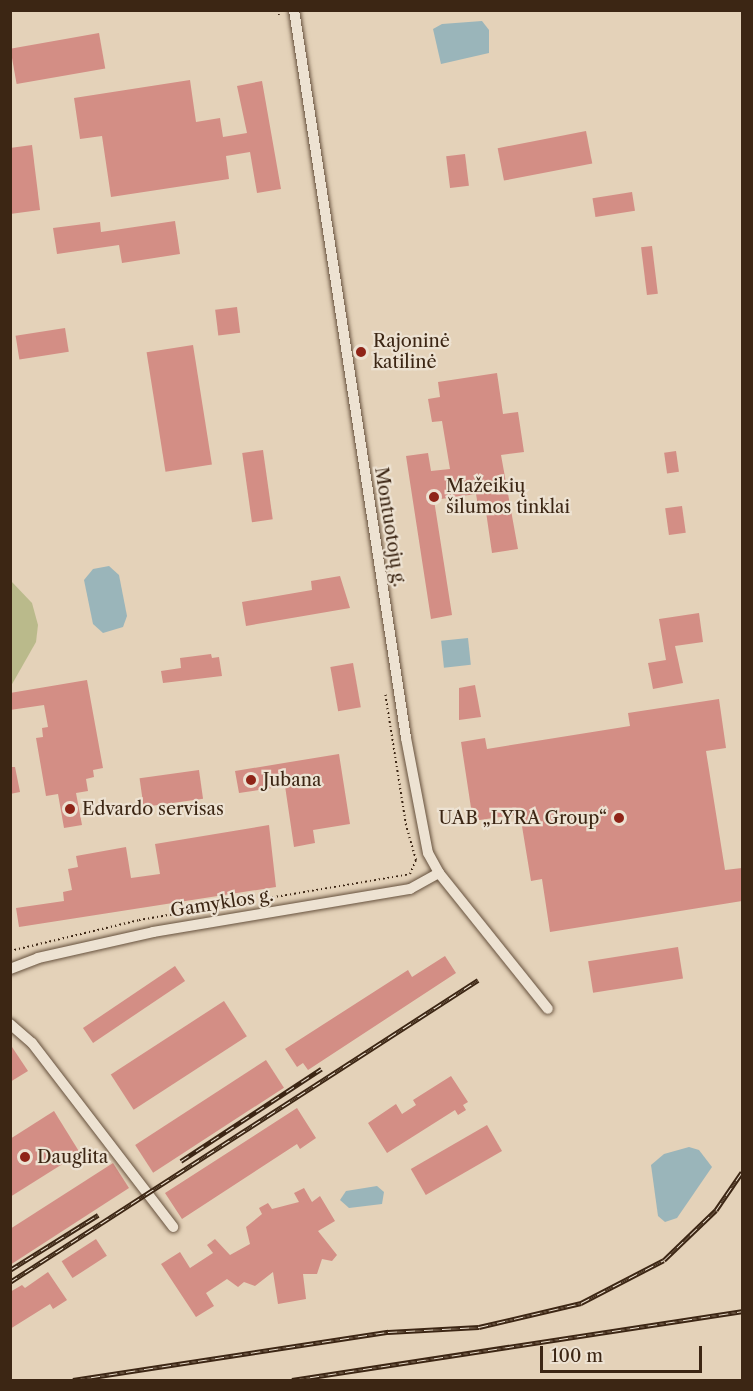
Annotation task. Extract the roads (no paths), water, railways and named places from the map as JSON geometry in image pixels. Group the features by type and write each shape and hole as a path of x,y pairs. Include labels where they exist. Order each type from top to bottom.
{"street":[{"name":"Montuotojų g.","path":"294,10 406,738 428,853 439,873 548,1009"},
{"name":"Gamyklos g.","path":"10,969 38,958 153,932 410,889 439,873"},
{"path":"10,1024 32,1043 173,1227"}],"water":[{"path":"482,21 489,30 489,53 441,64 433,29 442,24"},
{"path":"109,566 119,575 127,616 123,627 103,633 93,624 84,580 93,569"},
{"path":"468,638 471,665 444,668 441,641"},
{"path":"689,1147 699,1150 712,1167 677,1218 665,1222 658,1216 651,1165 664,1154"},
{"path":"377,1186 384,1192 382,1204 349,1208 340,1200 346,1191"}],"railway":[{"path":"10,1282 478,980"},
{"path":"181,1161 321,1069"},
{"path":"73,1380 388,1332 479,1327 581,1303 664,1260 716,1210 742,1172"},
{"path":"10,1270 98,1215"},
{"path":"292,1380 742,1311"}],"place":[{"name":"Rajoninė katilinė","path":"361,352"},
{"name":"Mažeikių šilumos tinklai","path":"434,497"},
{"name":"Jubana","path":"251,780"},
{"name":"Edvardo servisas","path":"70,809"},
{"name":"UAB „LYRA Group“","path":"619,818"},
{"name":"Dauglita","path":"25,1157"}]}
